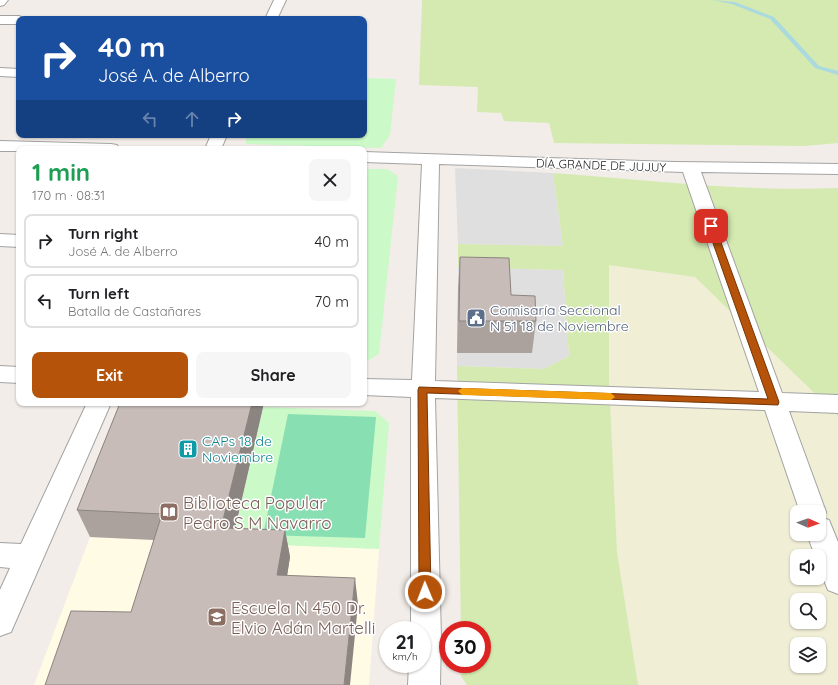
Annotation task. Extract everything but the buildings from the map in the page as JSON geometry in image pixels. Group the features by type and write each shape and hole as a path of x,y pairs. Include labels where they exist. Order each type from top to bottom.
{"street":[{"path":"272,16 280,0"},
{"path":"0,20 16,20"},
{"path":"0,72 16,73"},
{"path":"0,146 16,146"},
{"name":"DÍA GRANDE DE JUJUY","path":"367,157 690,167 838,169"},
{"path":"424,685 426,638 423,390 431,160"},
{"path":"690,167 811,505"},
{"path":"0,240 16,241"},
{"path":"0,374 16,375"},
{"path":"367,387 838,404"},
{"path":"0,622 98,406"},
{"path":"824,541 838,582"},
{"path":"0,555 29,556"}],"shaded area":[{"path":"455,168 553,173 563,246 458,244"},
{"path":"609,265 695,277 838,416 838,685 638,685 617,552 609,380"},
{"path":"458,267 563,270 569,356 544,369 457,366 457,353 532,352 495,326 506,289 458,288"},
{"name":"Escuela N 450 Dr. Elvio Adán Martelli","path":"90,537 379,549 369,685 34,685"}],"green space":[{"path":"422,0 838,0 838,143 805,146 554,143 549,123 504,121 501,113 477,112 478,87 419,85"},
{"path":"367,78 396,79 390,135 381,148 367,148 367,146 246,144 246,138 367,138"},
{"path":"367,169 387,169 398,176 379,354 367,361"},
{"path":"553,173 731,187 802,189 838,188 838,416 695,277 609,265 609,380 617,552 638,685 467,685 461,676 461,673 491,673 491,621 461,621 457,366 544,369 569,356 563,270 458,267 458,244 563,246"},
{"path":"263,407 375,411 389,423 379,549 232,543"},
{"path":"288,414 376,417 365,538 263,535"}],"waterway":[{"path":"715,0 733,3 772,18 817,67 838,73"}],"slow traffic":[{"path":"462,391 611,397"}],"place":[{"name":"Comisaría Seccional N 51 18 de Noviembre","path":"476,318"},
{"name":"CAPs 18 de Noviembre","path":"188,449"},
{"name":"Biblioteca Popular Pedro S M Navarro","path":"169,512"},
{"name":"Escuela N 450 Dr. Elvio Adán Martelli","path":"217,617"}],"route":[{"path":"425,592 423,390 774,402 711,226"}]}
